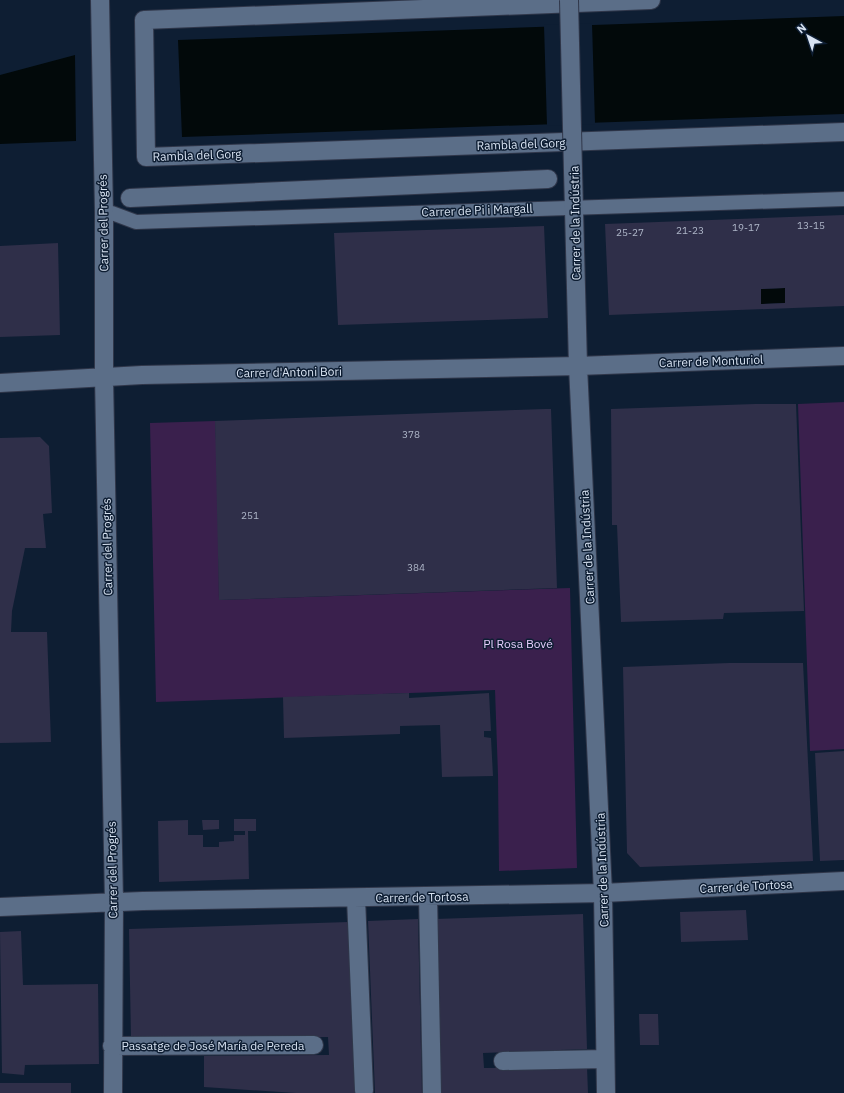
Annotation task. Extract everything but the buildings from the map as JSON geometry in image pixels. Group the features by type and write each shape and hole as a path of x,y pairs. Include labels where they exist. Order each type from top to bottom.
{"street":[{"name":"Carrer del Progrés","path":"100,0 104,377 114,902 112,1046 113,1093"},
{"name":"Carrer de la Indústria","path":"569,0 578,366 603,893 604,1058 606,1093"},
{"name":"Rambla del Gorg","path":"651,0 144,20 146,157 844,132"},
{"path":"130,198 548,179"},
{"name":"Carrer de Pi i Margall","path":"112,213 136,222 844,198"},
{"name":"Carrer de Monturiol","path":"578,366 844,356"},
{"name":"Carrer d'Antoni Bori","path":"0,383 58,381 104,377 578,366"},
{"name":"Carrer de Tortosa","path":"0,906 114,902 603,893 844,881"},
{"path":"428,896 432,1093"},
{"path":"356,898 364,1090"},
{"name":"Passatge de José María de Pereda","path":"112,1046 314,1045"},
{"path":"503,1060 604,1058"}],"green space":[{"path":"844,402 844,749 810,751 798,404"},
{"name":"Pl Rosa Bové","path":"215,421 218,479 219,600 570,588 577,868 499,871 495,690 156,702 150,423"}],"shaded area":[{"path":"844,16 844,114 182,137 178,40"},
{"path":"75,55 76,141 0,144 0,75"},
{"path":"785,288 785,303 761,304 761,289"}],"pier":[{"path":"592,23 595,124 547,126 544,25"}]}
